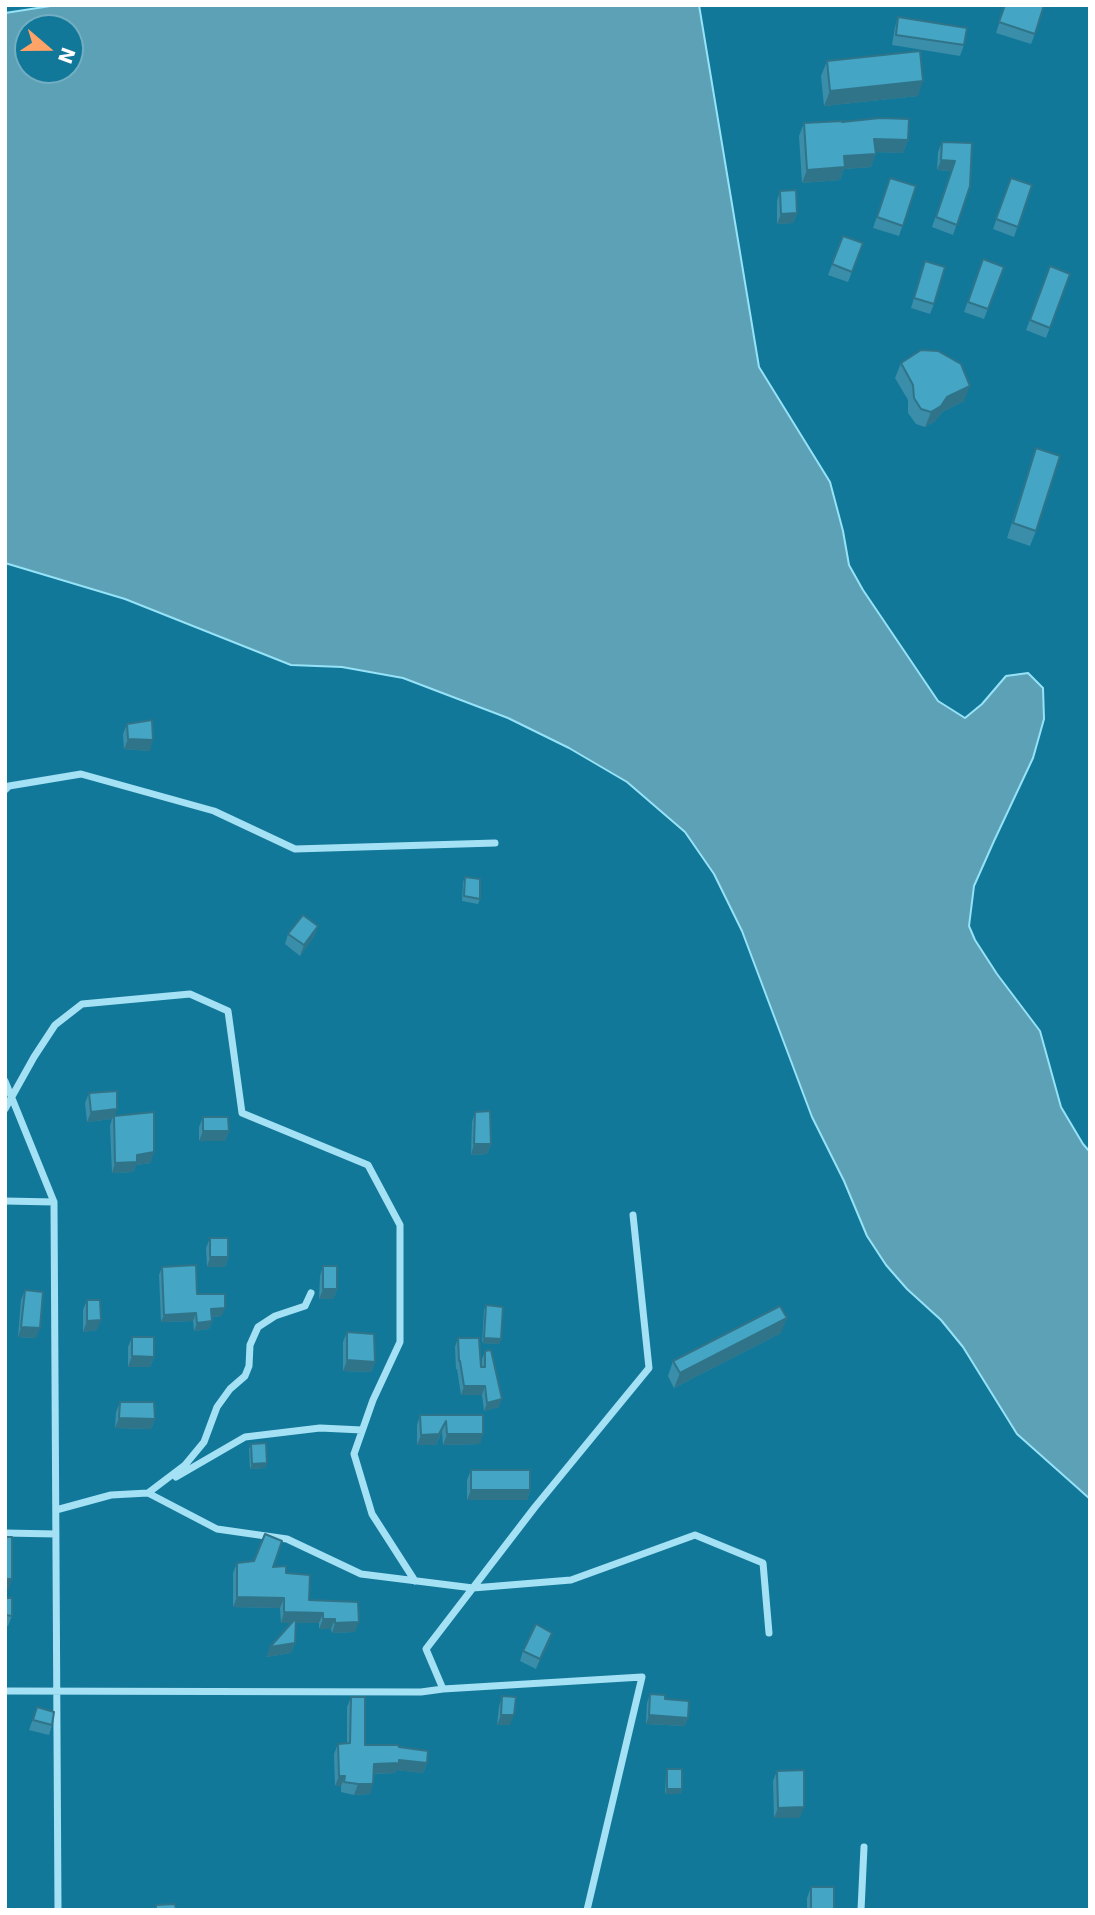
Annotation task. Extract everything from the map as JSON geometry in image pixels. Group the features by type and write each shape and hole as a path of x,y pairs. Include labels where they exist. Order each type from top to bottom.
{"street":[{"path":"5,790 9,786 81,774 214,811 295,849 495,843"},
{"path":"5,1109 55,1025 82,1004 190,994 228,1011 242,1113 368,1166 400,1225 400,1342 373,1400 354,1454 372,1514 415,1581"},
{"path":"5,1081 54,1202 58,1910"},
{"path":"5,1201 54,1202"},
{"path":"443,1689 426,1649 535,1507 649,1368 634,1215"},
{"path":"148,1493 185,1465 204,1442 216,1406 230,1389 245,1377 249,1366 250,1345 258,1327 275,1316 305,1306 311,1293"},
{"path":"56,1510 111,1495 148,1493 245,1437 320,1428 362,1430"},
{"path":"148,1493 217,1529 287,1539 361,1574 473,1588 571,1580 695,1535 763,1563 769,1633"},
{"path":"5,1534 56,1534"},
{"path":"5,1691 421,1692 642,1676 587,1910"},
{"path":"861,1910 864,1847"}],"water":[{"path":"57,5 699,5 759,367 830,482 849,565 938,701 965,718 982,704 1006,676 1028,673 1043,688 1044,719 1033,758 974,886 969,926 997,974 1040,1031 1061,1107 1090,1152 1090,1499 1017,1434 963,1347 941,1320 907,1289 886,1265 867,1236 844,1181 812,1117 742,931 714,874 685,832 627,782 569,748 508,718 403,678 342,667 291,665 125,599 5,563 5,13"}],"building":[{"path":"1005,5 1044,5 1035,34 999,22"},
{"path":"898,17 967,28 964,45 896,35"},
{"path":"920,51 923,81 830,91 827,61"},
{"path":"880,118 909,119 908,140 874,139 876,154 844,156 845,167 807,170 804,123"},
{"path":"942,142 972,143 970,186 957,225 936,217 955,161 941,160"},
{"path":"890,178 916,186 903,226 877,217"},
{"path":"1011,178 1032,185 1018,227 996,219"},
{"path":"796,190 797,213 781,214 780,191"},
{"path":"843,236 863,243 852,272 832,264"},
{"path":"983,259 1004,267 988,309 968,302"},
{"path":"925,261 945,267 934,304 914,298"},
{"path":"1050,266 1070,274 1050,328 1030,320"},
{"path":"921,350 938,351 961,364 970,386 947,397 941,406 931,412 921,409 914,398 913,385 901,363"},
{"path":"1036,448 1060,456 1036,531 1013,523"},
{"path":"152,720 153,740 128,739 127,724"},
{"path":"465,877 480,879 480,899 464,896"},
{"path":"303,915 318,926 304,945 288,934"},
{"path":"117,1091 117,1109 91,1112 89,1093"},
{"path":"490,1111 491,1144 474,1144 475,1112"},
{"path":"154,1112 154,1152 137,1155 137,1162 115,1163 114,1116"},
{"path":"203,1117 228,1117 229,1131 203,1131"},
{"path":"210,1238 228,1238 228,1257 210,1257"},
{"path":"196,1265 197,1294 225,1294 225,1308 211,1309 212,1321 197,1323 196,1313 164,1315 162,1267"},
{"path":"323,1266 337,1266 337,1289 323,1289"},
{"path":"25,1290 43,1292 40,1328 21,1327"},
{"path":"87,1300 100,1300 101,1320 87,1321"},
{"path":"486,1305 503,1307 501,1339 484,1338"},
{"path":"780,1306 787,1318 680,1373 673,1361"},
{"path":"347,1332 374,1334 375,1362 347,1360"},
{"path":"132,1337 154,1337 154,1357 132,1356"},
{"path":"458,1338 479,1338 481,1367 485,1367 485,1351 491,1350 502,1399 487,1403 485,1386 464,1386"},
{"path":"120,1402 154,1402 155,1419 119,1418"},
{"path":"420,1415 483,1415 483,1434 447,1434 446,1421 439,1434 421,1435"},
{"path":"266,1443 267,1463 252,1464 251,1444"},
{"path":"471,1470 530,1470 530,1490 471,1490"},
{"path":"265,1534 282,1541 273,1567 286,1566 286,1573 310,1575 309,1600 358,1602 359,1622 335,1623 335,1619 323,1619 323,1613 284,1612 284,1598 237,1597 237,1563 254,1561"},
{"path":"5,1537 12,1537 12,1579 5,1579"},
{"path":"5,1598 12,1598 12,1616 5,1615"},
{"path":"296,1618 295,1643 270,1647"},
{"path":"536,1624 552,1633 540,1659 523,1651"},
{"path":"650,1694 665,1695 665,1699 689,1701 688,1718 649,1715"},
{"path":"502,1696 516,1697 514,1715 501,1715"},
{"path":"351,1697 365,1697 365,1745 398,1745 428,1751 427,1763 399,1760 399,1763 374,1764 373,1784 344,1782 345,1776 339,1776 338,1744 350,1743"},
{"path":"37,1707 54,1712 52,1725 33,1720"},
{"path":"667,1769 682,1769 682,1789 667,1789"},
{"path":"804,1770 804,1807 778,1808 777,1771"},
{"path":"811,1887 834,1887 834,1910 811,1910"},
{"path":"175,1904 176,1910 156,1910 156,1905"}]}
